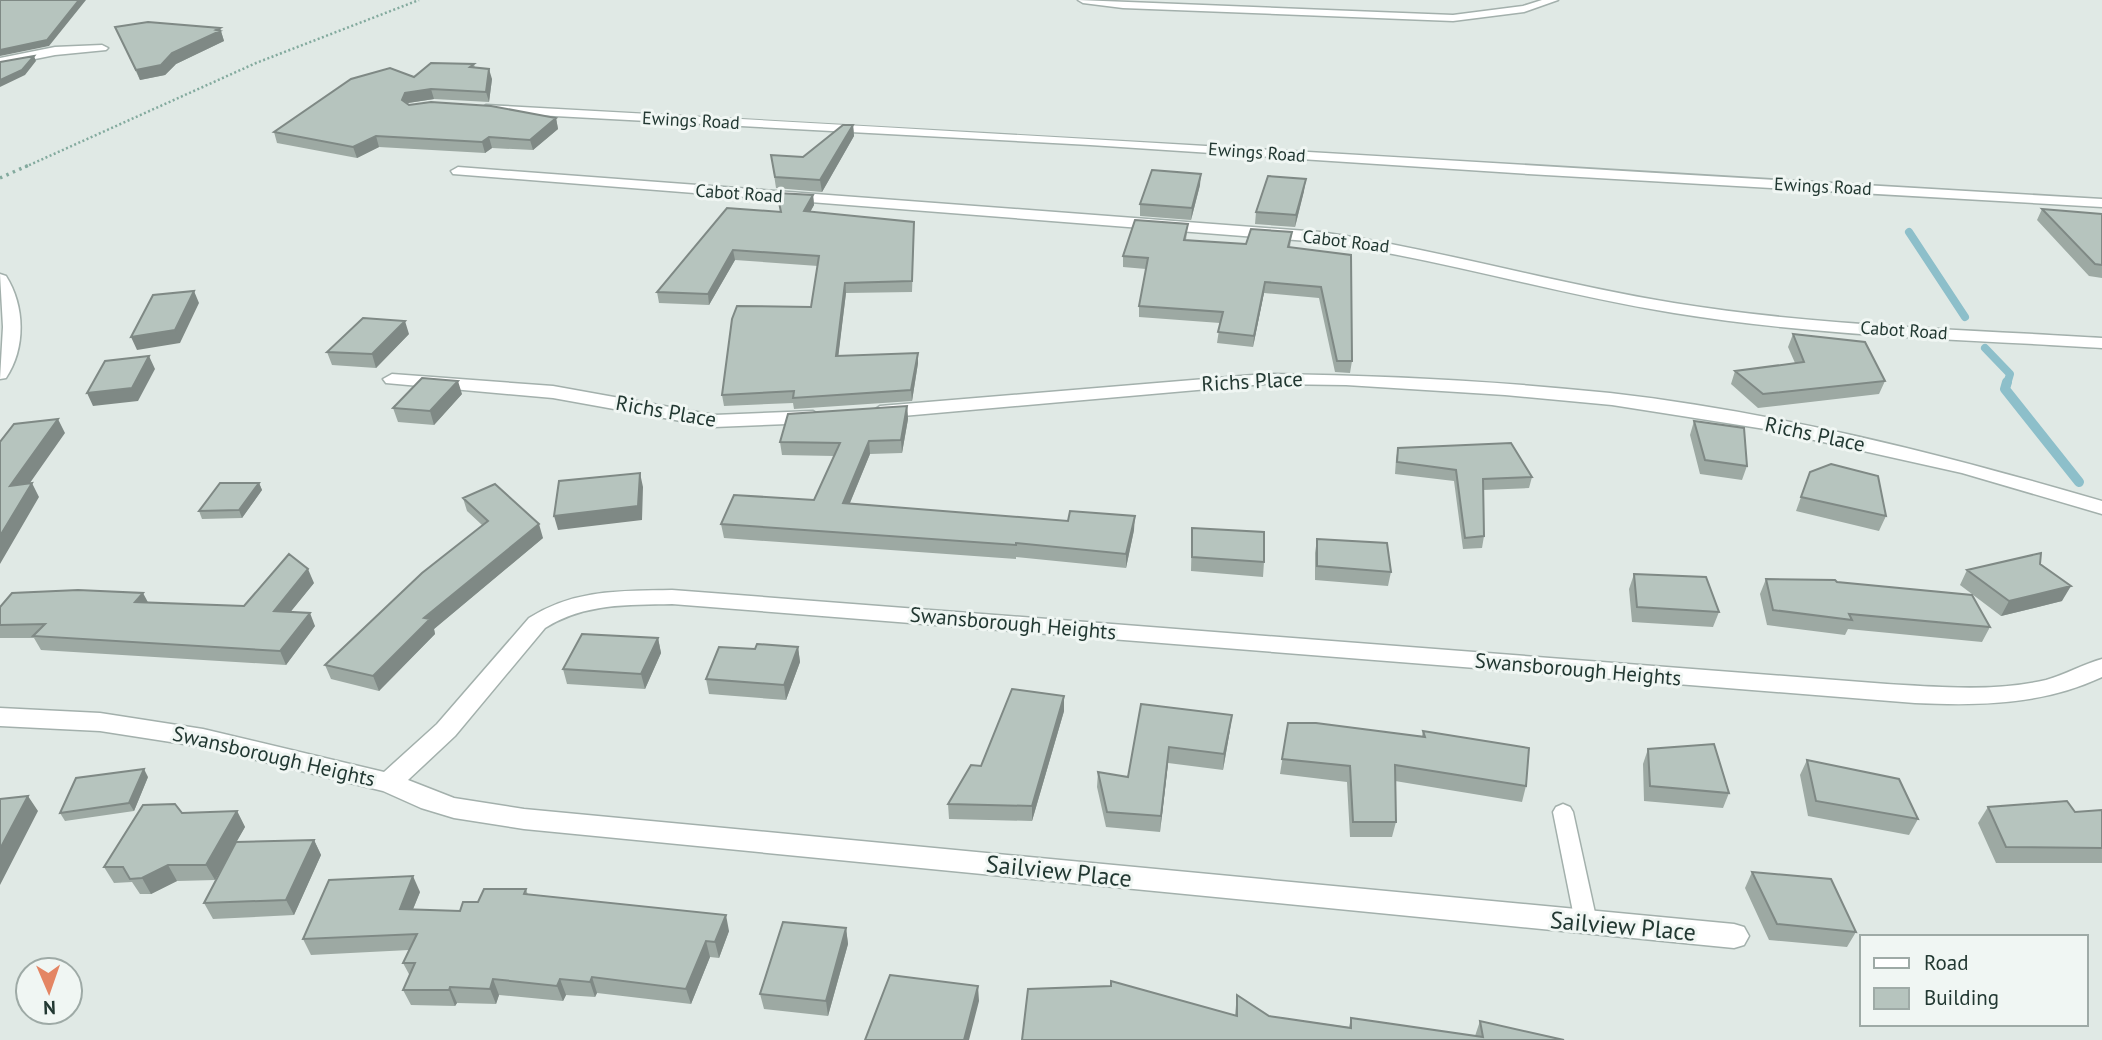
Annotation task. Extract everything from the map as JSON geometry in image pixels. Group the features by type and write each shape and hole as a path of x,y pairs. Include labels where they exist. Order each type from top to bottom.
{"street":[{"path":"1083,0 1123,5 1443,18 1524,9 1552,0"},
{"path":"0,62 55,51 102,48"},
{"name":"Ewings Road","path":"476,108 1076,140 1528,170 2102,203"},
{"name":"Cabot Road","path":"457,171 1320,237 1420,251 1596,293 1701,312 1833,325 2102,343"},
{"path":"0,279 10,303 12,334 8,355 0,374"},
{"name":"Richs Place","path":"392,379 565,394 714,421 831,416"},
{"name":"Richs Place","path":"856,414 1265,379 1346,380 1505,389 1663,406 1819,434 1968,468 2102,508"},
{"name":"Swansborough Heights","path":"0,717 100,722 160,730 389,783 446,730 537,623 553,612 573,605 619,597 672,597 1900,693 2020,695 2062,686 2102,667"},
{"name":"Sailview Place","path":"389,783 454,808 557,823 1734,936"}],"lane":[{"path":"1563,812 1586,922"}],"path":[{"path":"0,178 256,64 375,15 419,0"}],"building":[{"path":"0,0 79,0 47,40 0,50"},
{"path":"148,22 220,28 216,30 220,31 172,53 161,65 136,70 115,27"},
{"path":"34,56 22,70 0,80 0,62"},
{"path":"431,63 474,64 470,67 489,69 486,92 431,89 405,93 402,100 409,105 431,102 491,106 556,118 530,140 489,137 482,142 376,136 353,147 274,132 351,79 390,68 414,77"},
{"path":"843,125 853,125 820,180 775,177 771,155 803,157"},
{"path":"1152,170 1201,174 1192,208 1140,204"},
{"path":"1268,176 1306,179 1296,215 1256,212"},
{"path":"777,193 813,195 804,211 914,222 912,281 845,283 836,356 918,353 911,390 793,398 794,391 722,395 732,319 737,306 811,307 819,256 733,250 708,294 657,292 727,208 781,212"},
{"path":"2042,209 2102,214 2102,265 2095,264"},
{"path":"1135,220 1188,224 1184,240 1246,244 1251,229 1292,232 1288,247 1351,255 1352,361 1337,361 1321,287 1265,282 1254,336 1218,332 1223,312 1139,306 1148,258 1123,256"},
{"path":"194,291 175,330 131,337 153,295"},
{"path":"363,318 405,321 372,354 327,352"},
{"path":"1793,334 1865,342 1885,381 1763,394 1735,371 1804,362"},
{"path":"149,356 132,388 87,393 105,361"},
{"path":"422,378 458,381 430,411 393,408"},
{"path":"907,406 901,440 869,441 843,503 1068,521 1070,511 1135,516 1126,554 1016,543 721,524 734,495 814,500 840,443 780,442 788,414"},
{"path":"58,419 10,486 32,483 0,536 0,442 14,424"},
{"path":"1694,421 1744,428 1747,466 1705,460"},
{"path":"1511,443 1532,477 1483,479 1484,536 1465,538 1456,470 1397,462 1398,448"},
{"path":"1831,464 1878,476 1886,516 1801,497 1810,472"},
{"path":"640,473 638,506 554,516 559,481"},
{"path":"220,483 259,483 239,510 199,511"},
{"path":"495,484 539,524 424,618 430,619 373,676 325,665 422,573 488,521 463,498"},
{"path":"1192,528 1264,532 1264,562 1192,557"},
{"path":"1317,539 1387,543 1391,572 1317,566"},
{"path":"2041,553 2040,564 2071,586 2009,601 1967,570"},
{"path":"289,554 308,569 274,611 310,613 280,651 33,636 45,624 0,625 0,607 12,593 78,590 143,593 135,602 244,606"},
{"path":"1634,574 1706,577 1719,612 1637,607"},
{"path":"1766,579 1835,580 1972,595 1990,627 1849,614 1852,620 1773,610"},
{"path":"582,634 658,638 641,674 563,669"},
{"path":"757,644 798,647 784,685 706,679 719,647 755,649"},
{"path":"1012,689 1064,696 1032,806 948,804 971,765 981,766"},
{"path":"1141,704 1232,715 1224,754 1169,747 1161,816 1107,812 1098,772 1128,777"},
{"path":"1288,723 1316,723 1425,737 1423,731 1529,748 1526,786 1395,765 1396,822 1353,822 1350,766 1282,759"},
{"path":"1714,744 1729,793 1650,786 1648,749"},
{"path":"1807,760 1899,779 1918,819 1816,801"},
{"path":"144,769 129,803 60,813 76,778"},
{"path":"28,796 0,849 0,799"},
{"path":"2067,801 2075,812 2102,810 2102,848 2006,847 1988,807"},
{"path":"175,804 182,813 237,811 206,865 168,865 142,878 130,879 123,867 104,867 143,805"},
{"path":"314,840 286,900 204,903 236,842"},
{"path":"1752,872 1831,879 1856,932 1777,924"},
{"path":"413,876 400,909 460,911 463,902 478,902 484,889 526,889 524,894 726,915 715,942 706,941 686,989 592,977 590,982 560,979 557,986 493,979 490,989 450,987 449,990 403,990 415,963 403,963 417,934 303,939 329,880"},
{"path":"783,922 846,928 826,1001 760,994"},
{"path":"890,975 978,986 964,1040 865,1040"},
{"path":"1111,981 1237,1016 1237,995 1269,1016 1351,1028 1351,1018 1483,1037 1480,1021 1564,1040 1022,1040 1028,989 1111,986"}],"waterway":[{"path":"1909,232 1965,317"},
{"path":"1985,348 2010,374 2007,384"},
{"path":"2007,382 2005,389 2079,482"}]}
